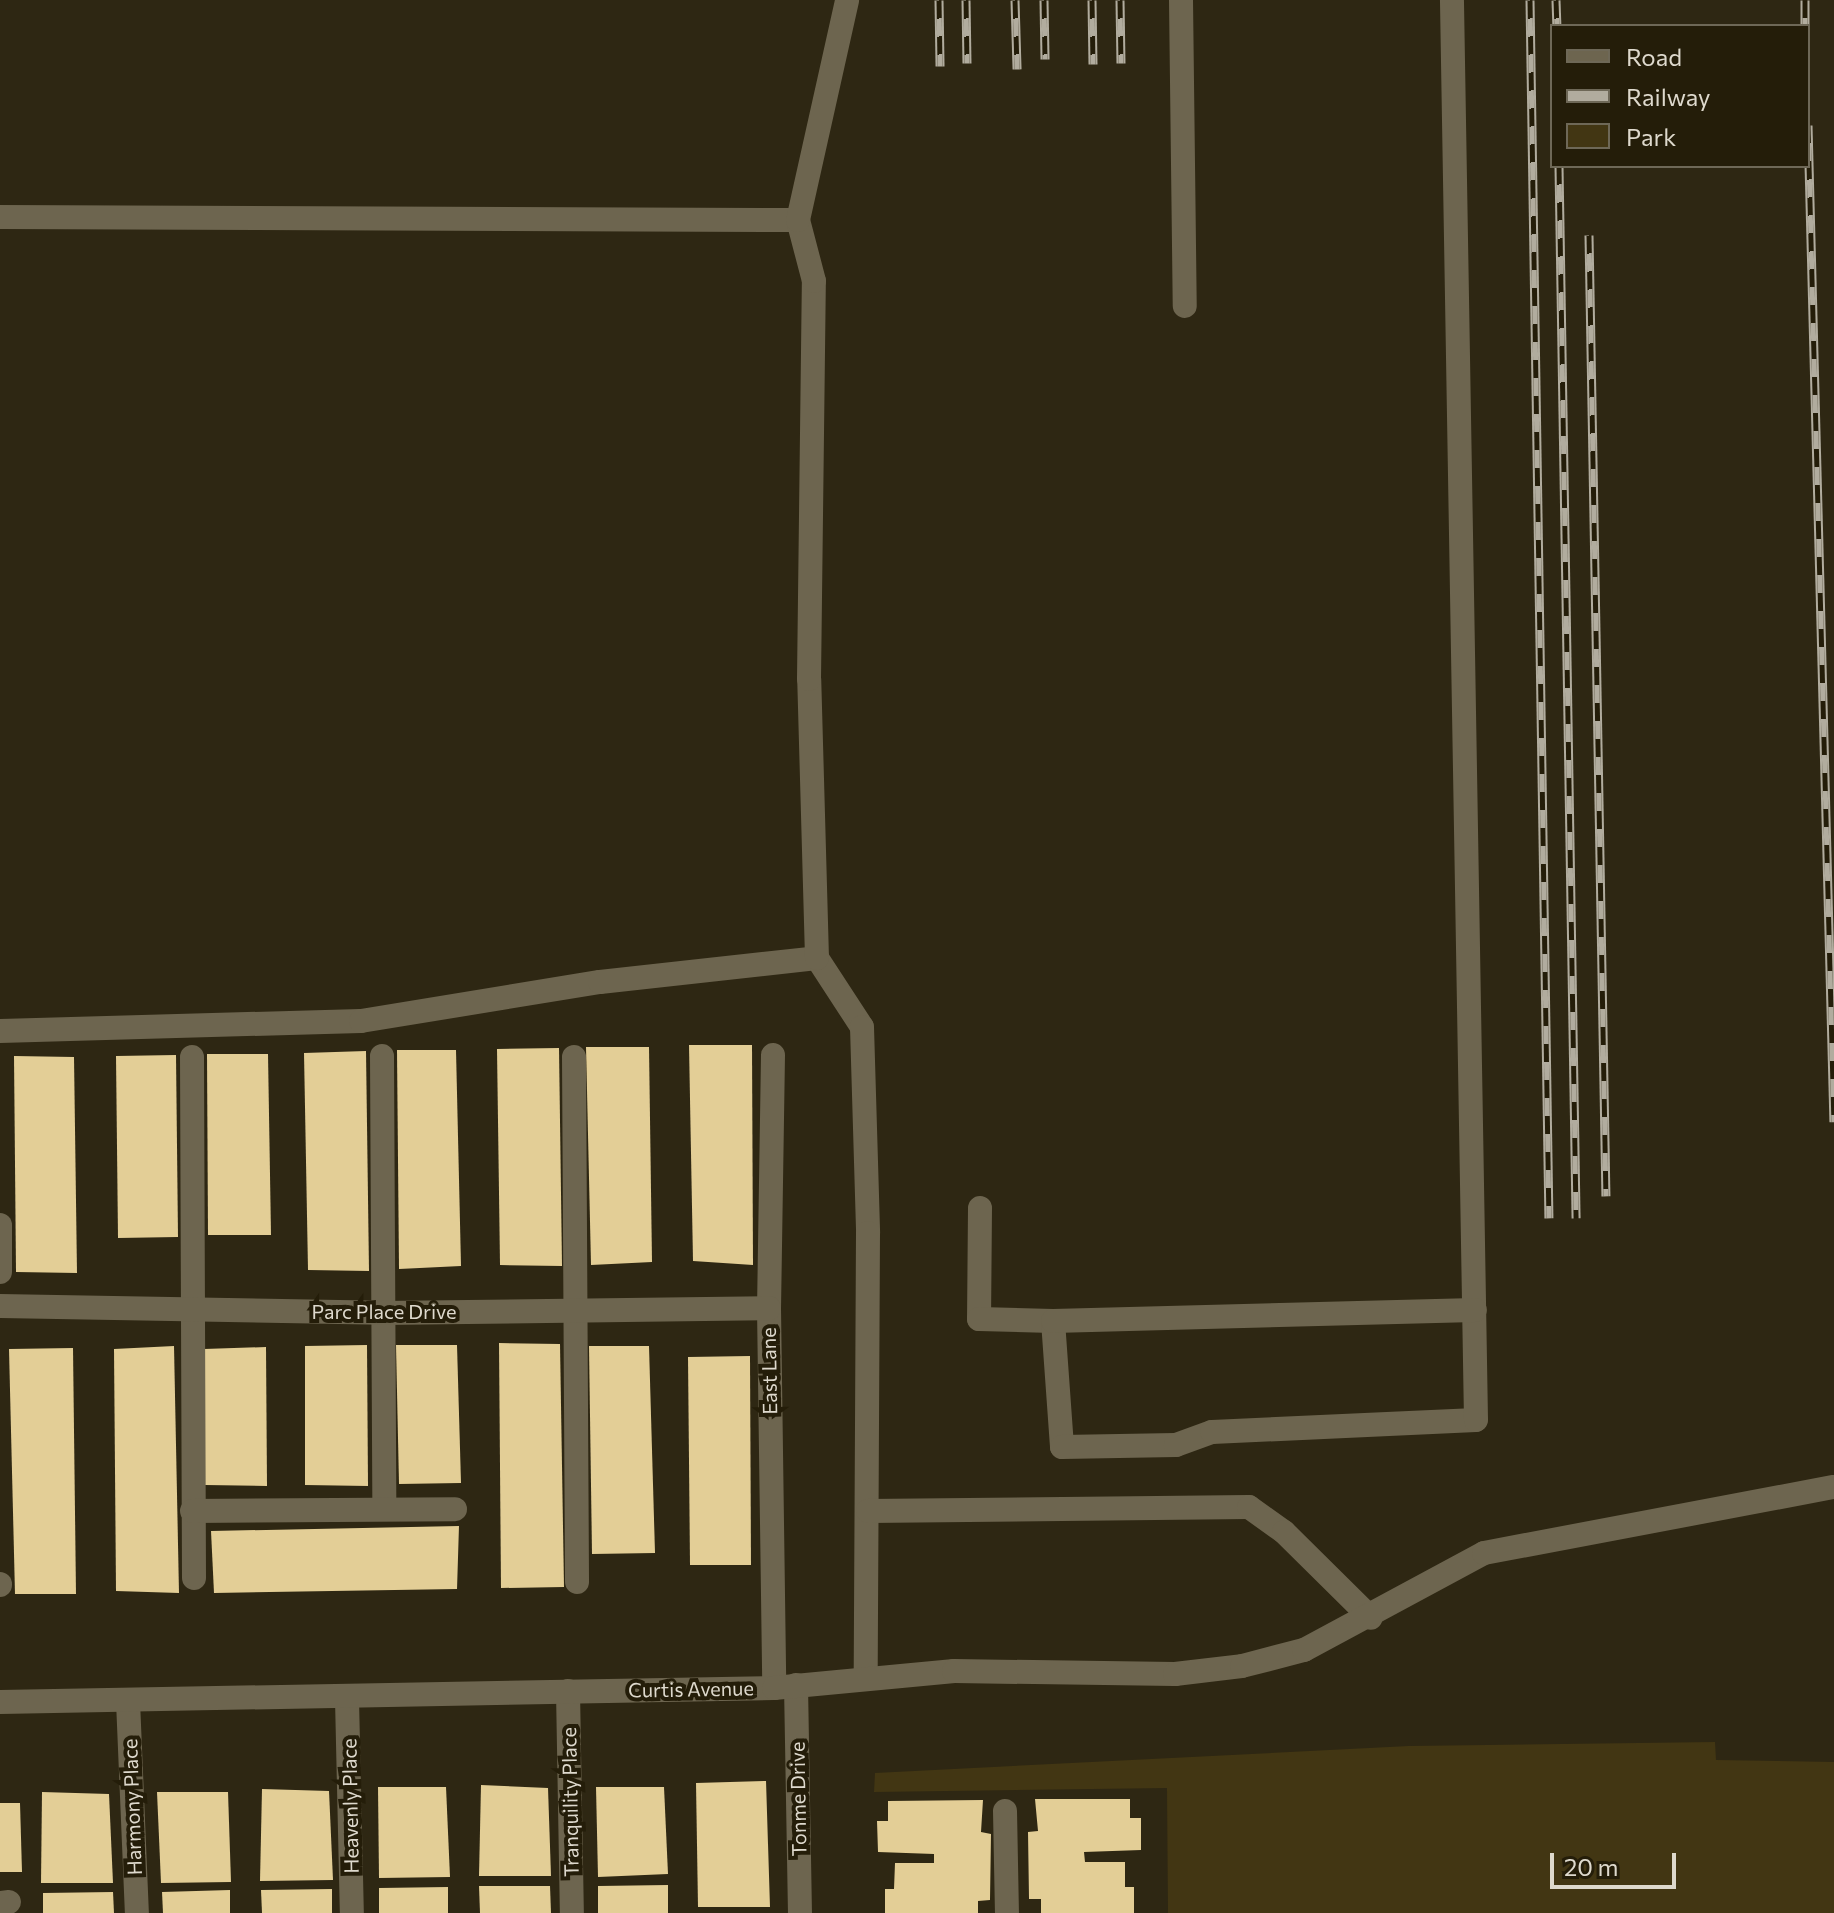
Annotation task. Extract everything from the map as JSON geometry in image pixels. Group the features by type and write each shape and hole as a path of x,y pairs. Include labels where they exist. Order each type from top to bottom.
{"street":[{"path":"847,0 798,220 814,281 809,679 817,958 862,1027 868,1511 866,1677"},
{"path":"1181,0 1185,306"},
{"path":"1053,1321 1062,1447 1176,1445 1212,1432 1476,1420 1466,1088 1452,0"},
{"path":"0,217 798,220"},
{"path":"0,1031 361,1021 600,982 817,958"},
{"name":"East Lane","path":"773,1055 769,1308 785,1686"},
{"path":"382,1056 384,1509"},
{"path":"192,1057 194,1578"},
{"path":"574,1057 577,1582"},
{"path":"980,1208 979,1319 1053,1321 1475,1310"},
{"path":"0,1225 0,1272"},
{"name":"Parc Place Drive","path":"0,1306 194,1307 382,1313 769,1308"},
{"name":"Curtis Avenue","path":"0,1702 347,1699 785,1686 954,1671 1175,1674 1242,1666 1304,1650 1371,1618 1484,1553 1834,1487"},
{"path":"868,1511 1249,1507 1284,1532 1371,1618"},
{"path":"192,1511 455,1509"},
{"name":"Tonme Drive","path":"785,1686 800,1913"},
{"name":"Tranquility Place","path":"568,1691 572,1913"},
{"name":"Heavenly Place","path":"347,1699 352,1913"},
{"name":"Harmony Place","path":"128,1701 137,1913"},
{"path":"1005,1811 1007,1913"}],"green space":[{"path":"1715,1742 1716,1760 1834,1762 1834,1913 1168,1913 1167,1788 874,1792 875,1773 1409,1746"}],"building":[{"path":"689,1045 752,1045 753,1265 693,1261"},
{"path":"586,1047 649,1047 652,1262 591,1265"},
{"path":"559,1048 562,1266 500,1265 497,1049"},
{"path":"397,1050 456,1050 461,1266 399,1269"},
{"path":"366,1051 369,1271 308,1270 304,1053"},
{"path":"207,1054 268,1054 271,1235 208,1235"},
{"path":"176,1055 178,1237 118,1238 116,1056"},
{"path":"14,1056 74,1057 77,1273 16,1272"},
{"path":"499,1343 560,1344 564,1587 501,1588"},
{"path":"367,1345 368,1486 305,1485 305,1346"},
{"path":"396,1345 457,1345 461,1483 399,1484"},
{"path":"174,1346 179,1593 116,1591 114,1349"},
{"path":"589,1346 649,1346 655,1553 592,1554"},
{"path":"266,1347 267,1486 205,1485 204,1349"},
{"path":"73,1348 76,1594 15,1594 9,1349"},
{"path":"750,1356 751,1565 690,1565 688,1357"},
{"path":"459,1526 457,1589 214,1593 211,1531"},
{"path":"766,1781 770,1907 698,1907 696,1783"},
{"path":"481,1785 548,1788 551,1876 479,1876"},
{"path":"378,1787 446,1787 450,1877 379,1878"},
{"path":"596,1787 664,1787 668,1874 598,1877"},
{"path":"262,1789 329,1791 333,1880 260,1881"},
{"path":"42,1792 109,1794 113,1883 41,1883"},
{"path":"157,1792 228,1792 231,1882 161,1883"},
{"path":"1035,1799 1130,1799 1130,1818 1141,1818 1141,1850 1084,1852 1085,1862 1125,1862 1125,1887 1134,1887 1134,1913 1041,1913 1041,1899 1029,1899 1028,1832 1038,1831"},
{"path":"983,1800 981,1832 991,1834 990,1900 978,1901 978,1913 885,1913 885,1889 894,1889 895,1863 934,1863 934,1854 878,1852 877,1821 888,1821 888,1801"},
{"path":"0,1803 20,1803 22,1872 0,1872"},
{"path":"668,1885 668,1913 598,1913 598,1886"},
{"path":"479,1886 550,1886 551,1913 480,1913"},
{"path":"448,1887 448,1913 379,1913 379,1888"},
{"path":"332,1889 332,1913 262,1913 261,1890"},
{"path":"230,1890 230,1913 163,1913 162,1892"},
{"path":"113,1892 114,1913 43,1913 43,1893"}],"railway":[{"path":"939,0 940,66"},
{"path":"966,0 967,63"},
{"path":"1015,0 1017,69"},
{"path":"1044,0 1045,59"},
{"path":"1092,0 1093,64"},
{"path":"1120,0 1121,63"},
{"path":"1530,0 1549,1218"},
{"path":"1556,0 1557,24"},
{"path":"1805,0 1805,24"},
{"path":"1559,168 1576,1218"},
{"path":"1809,168 1834,1122"},
{"path":"1589,235 1606,1196"}]}
